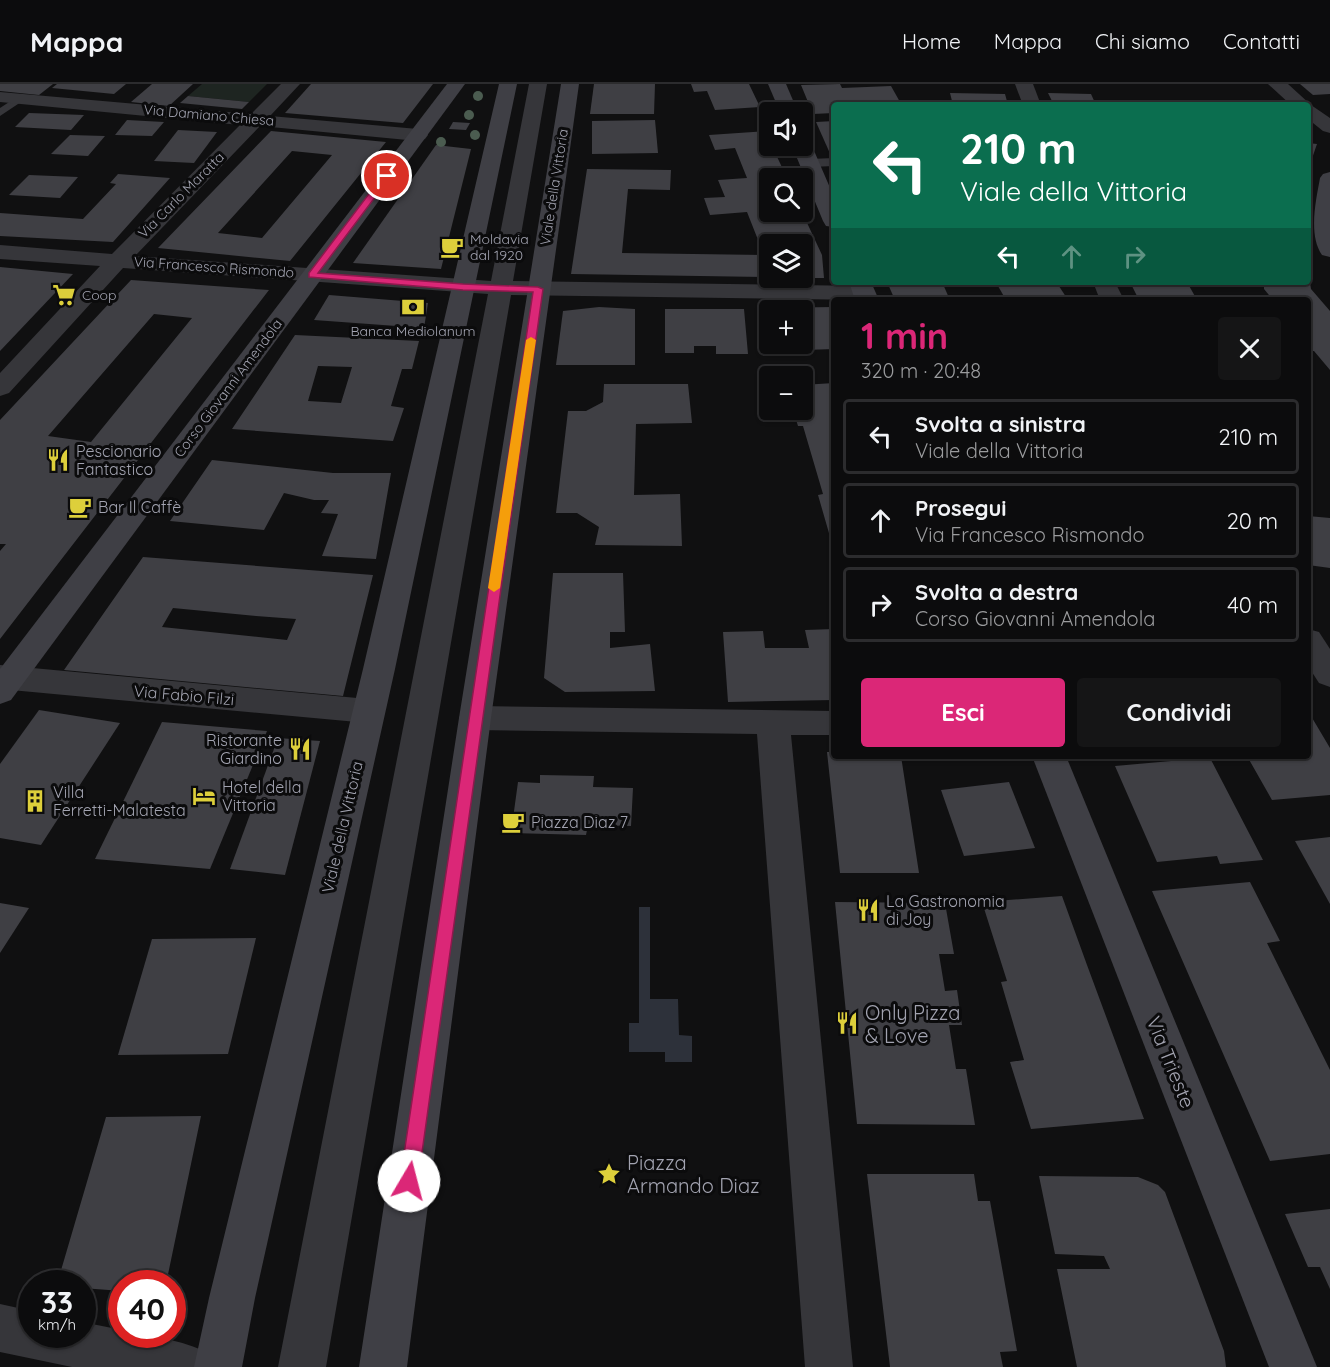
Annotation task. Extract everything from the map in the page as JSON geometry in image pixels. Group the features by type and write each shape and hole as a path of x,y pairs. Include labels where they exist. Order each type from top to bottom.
{"street":[{"name":"Via Carlo Maratta","path":"0,388 118,260 291,84"},
{"name":"Corso Giovanni Amendola","path":"3,683 456,84"},
{"name":"Viale della Vittoria","path":"218,1367 508,84"},
{"name":"Viale della Vittoria","path":"302,1367 538,84"},
{"name":"Viale della Vittoria","path":"383,1367 475,718 570,84"},
{"path":"777,84 785,102"},
{"path":"1024,84 1031,102"},
{"path":"1277,84 1298,102"},
{"name":"Via Damiano Chiesa","path":"0,97 418,135"},
{"path":"1311,112 1330,128"},
{"path":"807,156 831,214"},
{"path":"1330,178 1326,204 1326,237 1330,250"},
{"name":"Via Francesco Rismondo","path":"0,252 463,287"},
{"path":"463,287 863,292"},
{"path":"1311,645 1330,675"},
{"name":"Via Fabio Filzi","path":"3,683 368,711"},
{"path":"475,718 831,723"},
{"path":"773,722 829,1367"},
{"name":"Via Trieste","path":"1050,759 1293,1367"},
{"path":"0,1328 18,1332"},
{"path":"94,1348 185,1367"}],"lane":[{"path":"0,113 20,98"},
{"path":"813,156 831,161"}],"shaded area":[{"path":"202,84 267,84 249,102 188,96"},
{"path":"639,907 650,907 650,999 678,999 679,1035 692,1036 692,1062 665,1062 665,1052 629,1052 629,1023 639,1023"}],"building":[{"path":"0,84 53,84 39,95 0,91"},
{"path":"57,84 126,84 114,94 52,88"},
{"path":"152,84 193,84 169,106 131,102"},
{"path":"311,84 433,84 403,123 285,113"},
{"path":"594,84 655,84 654,114 590,114"},
{"path":"691,84 749,84 759,107 715,110 707,91 694,92"},
{"path":"840,84 842,88 891,86 900,102 831,102 831,113 813,114 813,102 808,102 801,85"},
{"path":"1300,84 1330,84 1330,94 1313,95"},
{"path":"950,93 1005,94 1007,102 952,102"},
{"path":"1048,93 1091,94 1095,102 1052,102"},
{"path":"188,96 249,102 242,109 180,103"},
{"path":"29,113 84,115 71,130 15,127"},
{"path":"127,120 164,122 152,136 115,135"},
{"path":"655,120 658,153 592,154 592,121"},
{"path":"831,121 831,156 816,122"},
{"path":"453,122 470,123 466,130 449,129"},
{"path":"178,130 217,132 194,163 154,161"},
{"path":"271,131 386,142 290,261 158,248","holes":["292,151 332,155 262,238 218,233"]},
{"path":"759,131 759,156 777,156 782,168 759,168 759,222 807,222 812,234 759,234 759,242 747,212 710,215 704,198 725,197 718,180 747,178 735,148 715,150 709,135"},
{"path":"70,135 105,136 88,156 51,154"},
{"path":"1311,143 1317,144 1311,161"},
{"path":"436,145 471,149 441,269 353,263"},
{"path":"587,169 671,170 670,190 628,189 622,253 759,255 759,277 571,274"},
{"path":"118,174 170,178 113,242 0,236 0,213 83,219 116,184 110,183"},
{"path":"29,175 78,177 60,198 9,195"},
{"path":"813,236 822,255 824,278 813,278"},
{"path":"0,267 73,274 0,351"},
{"path":"131,280 269,290 0,639 0,551 6,544 0,544 0,420","holes":["154,314 192,318 91,442 48,436"]},
{"path":"888,285 943,285 949,297 894,297"},
{"path":"1058,285 1066,297 1004,297 998,286"},
{"path":"1132,285 1189,285 1195,297 1138,297"},
{"path":"1264,285 1310,285 1311,289 1330,311 1330,370 1314,351 1311,351 1311,297 1271,297 1264,289"},
{"path":"329,295 428,303 424,328 314,320"},
{"path":"599,307 635,309 635,365 556,365 563,311"},
{"path":"813,307 831,307 831,349 813,350"},
{"path":"665,309 744,309 748,354 716,354 716,346 694,346 694,353 665,353"},
{"path":"295,335 419,341 412,369 402,369 391,406 404,408 393,441 232,429","holes":["318,366 352,367 341,403 308,401"]},
{"path":"831,383 831,540 818,495 823,494 803,426 798,426 796,420 813,420 813,384"},
{"path":"604,384 688,384 692,423 636,424 634,495 680,494 682,546 595,545 599,527 577,513 556,513 568,411 586,411 603,402"},
{"path":"212,460 333,473 391,473 376,559 322,556 338,514 321,513 329,500 314,500 284,493 264,530 170,521"},
{"path":"1311,516 1330,518 1330,568 1311,565"},
{"path":"143,557 373,575 343,696 64,670","holes":["173,608 296,619 287,640 162,627"]},
{"path":"553,573 623,573 625,632 610,632 610,648 650,644 655,691 565,692 544,678"},
{"path":"831,629 831,700 728,702 723,632 763,631 765,648 809,648 805,630"},
{"name":"Villa Ferretti-Malatesta","path":"39,710 120,723 41,845 0,838 0,764"},
{"path":"1311,716 1330,748 1330,795 1272,800 1249,759 1311,759"},
{"path":"162,722 267,731 210,869 95,859"},
{"path":"278,738 320,741 285,875 230,869"},
{"path":"827,752 831,752 831,759 901,759 919,873 840,873"},
{"path":"1170,759 1211,759 1263,860 1220,864 1217,856 1157,862 1115,766 1171,761"},
{"path":"540,775 594,776 593,787 633,788 631,826 588,825 586,835 511,833 518,782 540,783"},
{"path":"1009,782 1035,848 964,856 941,790"},
{"path":"1330,837 1330,904 1295,841"},
{"path":"1250,882 1280,941 1267,943 1330,1070 1330,1154 1270,1161 1152,891"},
{"path":"1062,896 1144,1119 1031,1129 1010,1062 1024,1060 1001,982 1007,981 982,902"},
{"path":"835,902 945,903 954,954 939,954 945,991 957,990 962,1025 949,1025 956,1069 966,1069 975,1125 857,1124"},
{"path":"0,903 29,908 0,953"},
{"path":"256,938 228,1054 118,1055 152,939"},
{"path":"201,1116 169,1270 108,1270 108,1290 96,1289 96,1270 61,1270 106,1117"},
{"path":"867,1174 974,1174 978,1201 990,1201 1017,1351 1000,1352 1003,1367 890,1367"},
{"path":"1039,1176 1138,1177 1158,1185 1165,1192 1224,1351 1226,1367 1077,1367 1057,1269 1110,1269 1104,1256 1055,1254"},
{"path":"1330,1209 1330,1289 1320,1267 1308,1267 1285,1214"}],"slow traffic":[{"path":"494,588 531,340"}],"place":[{"name":"Moldavia dal 1920","path":"452,247"},
{"name":"Coop","path":"64,295"},
{"name":"Banca Mediolanum","path":"413,307"},
{"name":"Pescionario Fantastico","path":"58,460"},
{"name":"Bar Il Caffè","path":"80,507"},
{"name":"Ristorante Giardino","path":"300,749"},
{"name":"Hotel della Vittoria","path":"204,796"},
{"name":"Villa Ferretti-Malatesta","path":"35,801"},
{"name":"Piazza Diaz 7","path":"513,822"},
{"name":"La Gastronomia di Joy","path":"868,910"},
{"name":"Only Pizza & Love","path":"847,1023"},
{"name":"Piazza Armando Diaz","path":"609,1174"}],"route":[{"path":"387,176 312,275 463,287 538,289 409,1181"}]}
